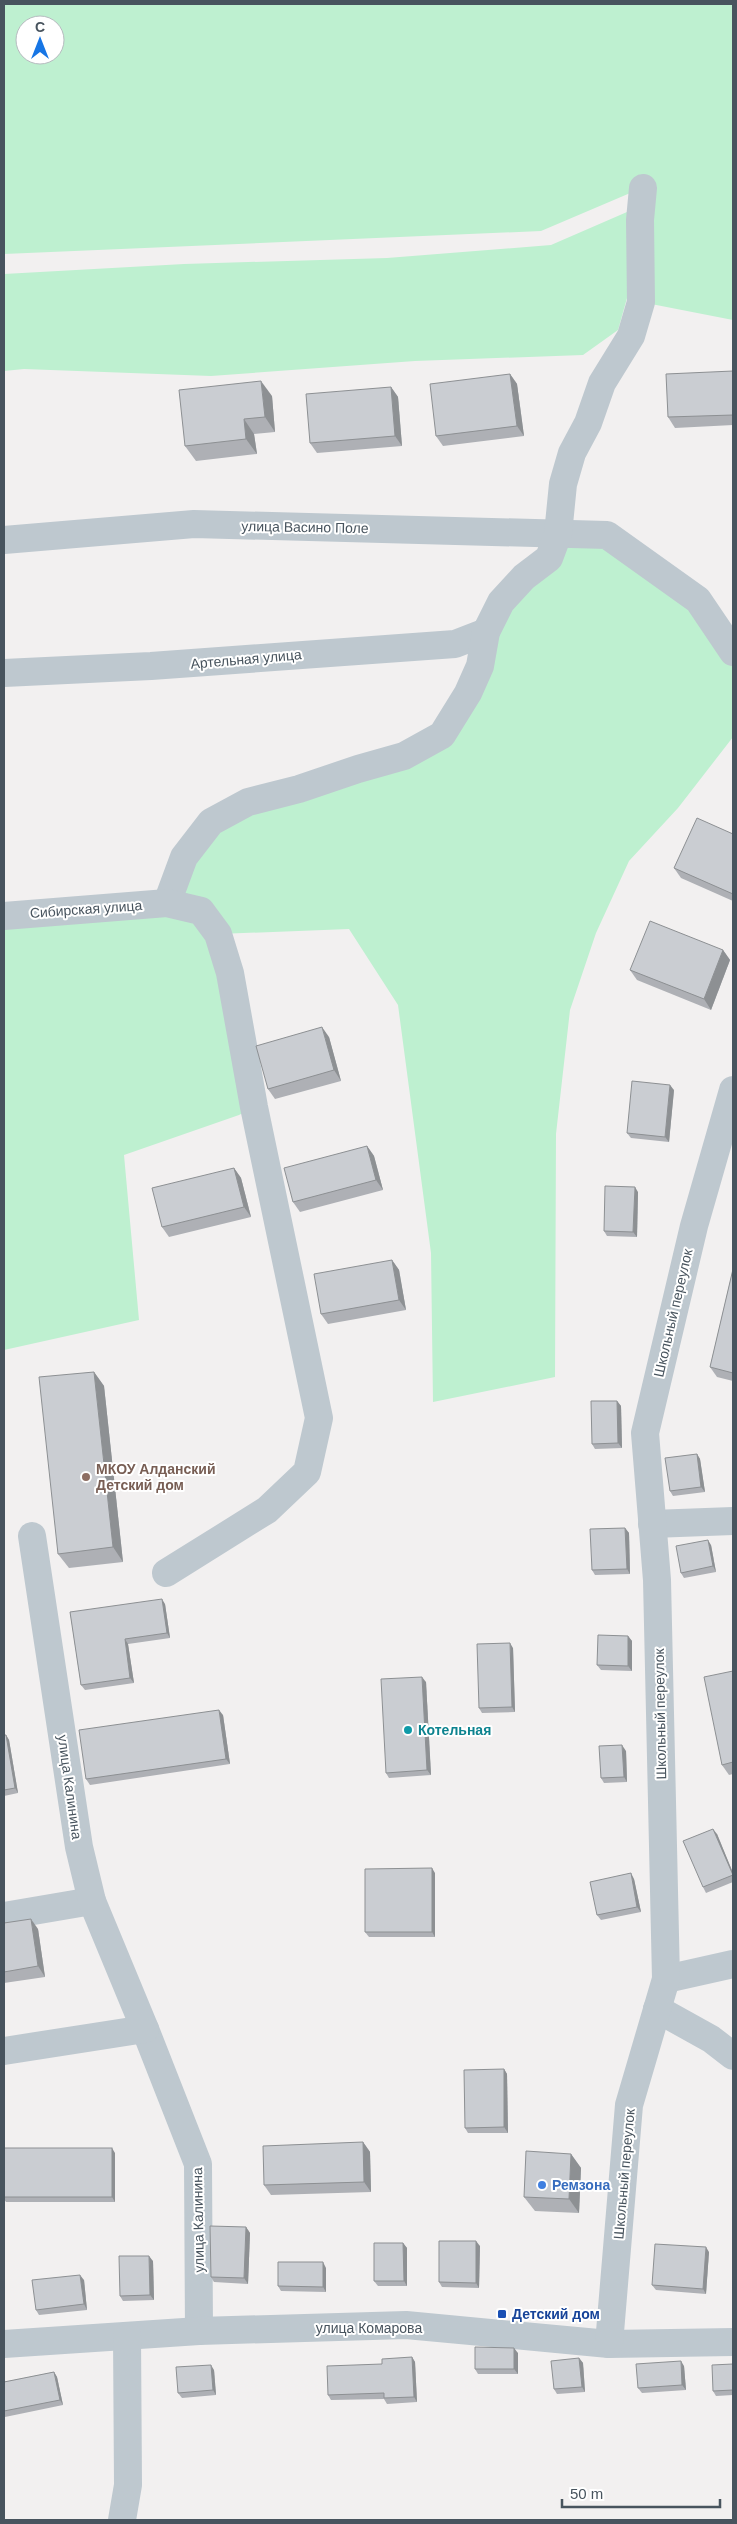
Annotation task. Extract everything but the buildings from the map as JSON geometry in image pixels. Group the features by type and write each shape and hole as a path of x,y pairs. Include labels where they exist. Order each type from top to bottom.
{"street":[{"path":"167,903 184,857 211,822 248,802 299,789 358,768 404,756 442,735 468,693 480,666 486,632 501,602 524,577 548,558 558,534 563,484 572,453 588,423 602,383 631,336 641,302 640,220 643,188"},
{"name":"улица Васино Поле","path":"4,540 194,524 608,535 698,600 733,652"},
{"name":"Артельная улица","path":"4,673 151,666 454,644 486,632"},
{"name":"Сибирская улица","path":"4,916 167,903 201,910 218,934 230,973 254,1107 319,1418 307,1472 266,1510 166,1573"},
{"name":"Школьный переулок","path":"609,2344 629,2105 666,1979 657,1580 645,1433 694,1226 733,1090"},
{"path":"652,1524 733,1521"},
{"name":"улица Калинина","path":"32,1536 79,1847 92,1901 198,2164 199,2331"},
{"path":"4,1916 92,1901"},
{"path":"666,1979 733,1964"},
{"path":"657,2009 712,2040 733,2056"},
{"path":"4,2052 145,2029"},
{"name":"улица Комарова","path":"4,2344 199,2331 406,2325 609,2344 733,2342"},
{"path":"122,2520 128,2485 127,2336"}],"green space":[{"path":"4,4 733,4 733,320 641,302 642,188 541,231 4,254"},
{"path":"627,212 629,291 618,330 583,355 415,361 211,376 24,369 4,371 4,274 184,264 387,258 551,245"},
{"path":"558,534 607,535 698,600 733,652 733,737 678,808 629,861 596,933 570,1010 556,1134 555,1377 433,1402 431,1253 398,1005 349,929 218,934 254,1107 239,1115 124,1155 139,1320 4,1350 4,916 167,903 211,822 442,735 486,632"}],"place":[{"name":"МКОУ Алданский Детский дом","path":"86,1477"},
{"name":"Котельная","path":"408,1730"},
{"name":"Ремзона","path":"542,2185"},
{"name":"Детский дом","path":"502,2314"}]}
